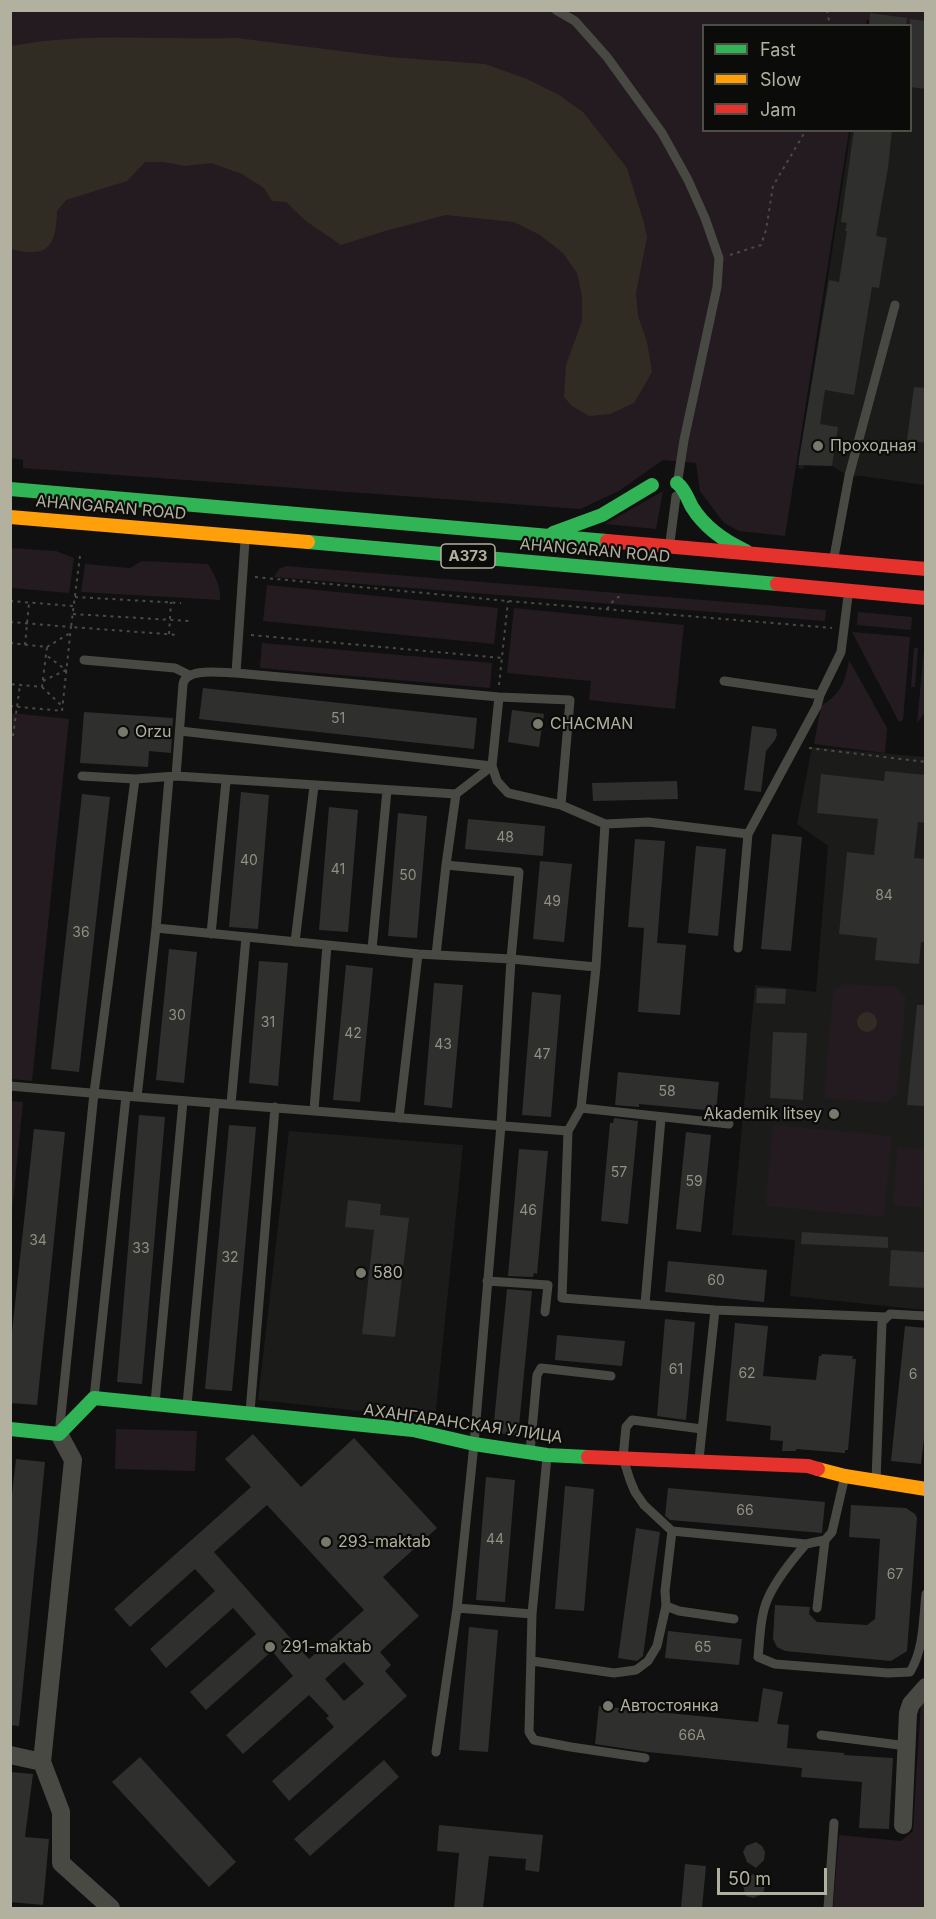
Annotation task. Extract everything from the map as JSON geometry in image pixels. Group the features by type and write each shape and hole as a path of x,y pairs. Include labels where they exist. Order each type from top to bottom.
{"main road":[{"path":"677,483 682,486 696,514 713,533 722,540 755,555"},
{"path":"545,536 602,515 652,486"},
{"name":"AHANGARAN ROAD","path":"10,489 926,569"},
{"name":"AHANGARAN ROAD","path":"10,517 926,598"},
{"path":"10,1429 59,1434 94,1398"},
{"name":"АХАНГАРАНСКАЯ УЛИЦА","path":"94,1398 413,1430 474,1444 548,1455 808,1466 845,1476 926,1489"}],"street":[{"path":"652,486 677,483"},
{"path":"59,1434 73,1460 42,1762 61,1812 61,1863 111,1908"},
{"path":"903,1824 908,1713 911,1704 924,1689"},
{"path":"10,1755 42,1762"}],"lane":[{"path":"556,10 575,21 608,57 662,133 692,189 719,258 717,287 684,440 670,547"},
{"path":"833,562 849,476 895,305"},
{"path":"236,673 245,536"},
{"path":"738,948 748,834 817,706 841,652 848,591"},
{"path":"84,660 175,668 189,675 236,673 498,697 570,700 561,805"},
{"path":"137,1097 172,777 180,731 183,680 189,675"},
{"path":"724,681 820,695"},
{"path":"498,697 492,766 497,781 508,793 561,805 606,824 648,822 748,834"},
{"path":"180,731 492,766"},
{"path":"82,776 135,779 172,777 456,794 492,766"},
{"path":"59,1434 94,1093 135,779"},
{"path":"211,934 226,781"},
{"path":"296,942 314,786"},
{"path":"372,949 387,790"},
{"path":"436,955 456,794"},
{"path":"606,824 596,967 581,1108 568,1131 562,1298 715,1310 886,1317"},
{"path":"436,1752 457,1608 474,1444 501,1125 511,959 519,872 446,865"},
{"path":"156,928 418,954 596,967"},
{"path":"231,1104 246,937"},
{"path":"314,1110 327,945"},
{"path":"399,1118 418,954"},
{"path":"10,1086 568,1131"},
{"path":"94,1398 126,1096"},
{"path":"155,1404 183,1101"},
{"path":"187,1408 215,1103"},
{"path":"250,1414 275,1107"},
{"path":"581,1108 729,1125"},
{"path":"645,1304 661,1118"},
{"path":"487,1281 561,1286"},
{"path":"545,1312 548,1285"},
{"path":"699,1461 715,1310"},
{"path":"876,1482 882,1322 890,1314 926,1316"},
{"path":"530,1452 537,1376 541,1368 611,1376"},
{"path":"702,1429 632,1420 626,1427 623,1458 635,1492 644,1505 672,1531 806,1544 825,1540"},
{"path":"548,1455 532,1614 530,1732 534,1740 645,1758"},
{"path":"817,1608 825,1540 832,1532 845,1476"},
{"path":"532,1661 614,1673 636,1670 648,1661 657,1646 666,1606 665,1591 672,1531"},
{"path":"806,1544 778,1580 768,1599 762,1622 758,1658 775,1664 888,1673 910,1672"},
{"path":"910,1672 917,1662 926,1594"},
{"path":"666,1606 679,1611 734,1619"},
{"path":"457,1608 532,1614"},
{"path":"910,1672 924,1689"},
{"path":"821,1735 907,1746"},
{"path":"828,1908 834,1823"}],"path":[{"path":"719,258 761,244 766,230 773,186 805,132"},
{"path":"10,706 62,711 80,556"},
{"path":"242,575 284,581 844,629"},
{"path":"607,609 621,595 631,592"},
{"path":"75,597 181,603"},
{"path":"10,601 74,606"},
{"path":"498,697 508,601"},
{"path":"25,645 29,602"},
{"path":"169,634 171,602"},
{"path":"73,614 189,621"},
{"path":"10,622 179,635"},
{"path":"10,643 47,647 71,633"},
{"path":"238,634 502,658"},
{"path":"42,687 47,647"},
{"path":"46,655 66,670"},
{"path":"43,681 66,670"},
{"path":"10,684 42,687 62,705"},
{"path":"14,736 20,685"},
{"path":"796,746 926,762"}],"shaded area":[{"path":"10,11 925,11 925,26 867,20 866,24 702,24 702,132 849,132 785,536 739,531 724,523 700,491 696,463 663,460 619,491 580,509 23,468 23,460 10,458"},
{"path":"912,27 925,28 925,485 849,476 832,466 804,465 803,469 798,468 851,132 912,132"},
{"path":"237,38 389,57 485,64 527,79 559,95 583,112 627,168 647,237 636,293 638,316 647,342 652,372 634,403 610,414 589,416 572,406 564,397 566,365 582,321 582,296 577,273 563,253 540,235 514,222 446,215 341,245 306,221 286,202 272,201 264,188 242,174 211,163 186,166 145,162 127,181 66,200 57,211 52,241 42,251 24,252 11,249 11,46 66,39"},
{"path":"663,491 656,529 605,524"},
{"path":"10,548 56,551 74,558 69,593 11,588"},
{"path":"142,561 208,564 218,586 220,600 81,592 85,564 130,568"},
{"path":"286,566 826,610 825,621 274,577 279,569"},
{"path":"267,585 498,608 494,644 263,621"},
{"path":"514,608 684,625 675,709 589,700 591,681 507,673"},
{"path":"858,612 912,617 911,630 857,625"},
{"path":"852,632 910,637 903,720 899,722"},
{"path":"925,639 925,712 917,723"},
{"path":"262,643 492,663 490,688 260,668"},
{"path":"914,648 918,648 915,687 911,687"},
{"path":"849,660 887,728 885,753 814,744 821,706 838,692 846,675"},
{"path":"11,713 69,719 32,1081 11,1079"},
{"name":"Akademik litsey","path":"812,747 925,757 925,1310 790,1296 795,1240 732,1235 755,985 816,992 828,846 797,824"},
{"path":"844,984 895,987 906,997 897,1093 885,1103 824,1098 833,991"},
{"path":"867,1012 874,1015 877,1022 874,1029 867,1032 860,1029 857,1022 860,1015"},
{"path":"10,1101 23,1102 11,1222"},
{"path":"773,1125 892,1136 884,1217 765,1206"},
{"name":"580","path":"289,1131 463,1145 435,1419 258,1400"},
{"path":"897,1147 925,1150 922,1208 893,1205"},
{"path":"116,1429 197,1431 195,1471 115,1469"},
{"path":"925,1698 925,1908 833,1908 839,1835 901,1841 913,1831 921,1702"}],"building":[{"path":"870,13 907,18 906,24 869,24"},
{"path":"910,19 926,21 926,89 912,87 912,24 910,24"},
{"path":"854,132 892,132 876,236 887,238 879,288 872,287 854,395 825,390 820,424 838,427 832,466 798,465 829,280 839,282 847,231 845,231 847,223 841,222"},
{"path":"914,387 926,388 926,443 907,440"},
{"path":"203,688 477,718 474,749 199,719"},
{"path":"512,710 544,714 539,747 508,742"},
{"path":"84,712 173,718 171,753 149,751 148,767 80,763"},
{"path":"752,726 776,729 777,735 766,751 761,792 744,790"},
{"path":"885,771 926,775 926,823 918,822 914,858 926,859 926,942 921,942 919,964 875,960 877,938 839,934 847,852 874,855 878,819 817,813 821,774 884,781"},
{"path":"677,781 678,799 593,801 592,783"},
{"path":"241,792 269,795 258,929 229,927"},
{"path":"82,794 110,797 79,1072 51,1069"},
{"path":"329,807 358,810 348,932 319,930"},
{"path":"398,813 427,816 417,938 388,936"},
{"path":"468,819 545,826 543,856 465,849"},
{"path":"772,834 802,837 791,951 761,949"},
{"path":"635,839 665,841 657,943 686,945 680,1015 638,1012 644,928 628,927"},
{"path":"696,846 726,849 718,936 688,933"},
{"path":"540,861 572,864 564,942 533,939"},
{"path":"169,949 197,952 184,1083 156,1080"},
{"path":"259,961 288,963 278,1086 249,1083"},
{"path":"346,965 373,968 360,1102 333,1100"},
{"path":"434,983 463,985 452,1108 424,1105"},
{"path":"757,988 786,989 785,1004 756,1003"},
{"path":"532,992 561,995 551,1117 522,1115"},
{"path":"917,1005 926,1005 926,1106 907,1105"},
{"path":"773,1032 807,1033 803,1100 770,1098"},
{"path":"618,1072 719,1082 716,1111 639,1104 639,1107 615,1105"},
{"path":"139,1115 165,1117 142,1384 117,1382"},
{"path":"614,1118 638,1121 628,1224 601,1221 610,1123 613,1123"},
{"path":"229,1125 256,1127 232,1391 205,1389"},
{"path":"34,1129 65,1132 37,1405 10,1403 10,1350"},
{"path":"686,1132 711,1135 701,1232 676,1229"},
{"path":"519,1149 548,1151 537,1274 534,1273 533,1277 508,1276"},
{"path":"348,1200 381,1204 380,1215 409,1218 395,1337 362,1334 374,1230 345,1227"},
{"path":"802,1232 888,1237 888,1248 801,1244"},
{"path":"891,1250 926,1252 926,1288 889,1286"},
{"path":"668,1261 767,1270 764,1302 665,1292"},
{"path":"507,1289 532,1291 518,1436 493,1432"},
{"path":"665,1319 695,1322 686,1420 657,1416"},
{"path":"735,1323 768,1326 763,1376 816,1380 819,1356 822,1354 853,1356 852,1359 856,1359 848,1450 845,1450 845,1453 796,1449 796,1451 782,1451 783,1441 770,1440 771,1426 726,1421"},
{"path":"905,1326 926,1328 926,1421 921,1464 891,1461"},
{"path":"557,1335 625,1341 622,1366 555,1360"},
{"path":"253,1434 301,1487 354,1438 437,1528 383,1577 419,1616 380,1652 391,1665 385,1671 407,1696 289,1801 272,1781 334,1727 326,1718 329,1716 309,1695 243,1754 226,1735 293,1676 272,1651 206,1710 190,1692 256,1634 233,1608 166,1668 150,1649 215,1591 195,1569 130,1627 114,1609 251,1487 225,1459","holes":["267,1505 364,1610 309,1659 214,1552","344,1662 364,1684 344,1701 325,1679"]},
{"path":"16,1459 45,1462 19,1726 10,1725 10,1511"},
{"path":"486,1477 515,1480 505,1602 476,1600"},
{"path":"565,1486 594,1489 584,1611 555,1609"},
{"path":"668,1488 825,1502 822,1533 670,1520 665,1516"},
{"path":"851,1505 906,1508 917,1518 907,1651 891,1661 785,1651 777,1647 773,1639 775,1605 810,1607 809,1614 817,1622 867,1625 875,1619 880,1539 849,1537"},
{"path":"636,1528 660,1532 643,1656 637,1661 618,1658"},
{"path":"469,1627 498,1630 488,1752 459,1750"},
{"path":"668,1631 742,1639 739,1665 665,1658"},
{"path":"763,1688 783,1692 777,1724 789,1725 787,1748 893,1758 889,1829 859,1828 862,1782 801,1777 802,1768 648,1752 595,1744 599,1706 758,1722"},
{"path":"140,1757 236,1862 209,1887 112,1782"},
{"path":"384,1760 399,1777 310,1856 294,1839"},
{"path":"10,1772 33,1774 25,1837 49,1839 43,1905 10,1902"},
{"path":"439,1825 543,1835 539,1872 525,1870 526,1859 489,1856 483,1908 454,1908 459,1853 437,1851"},
{"path":"756,1842 765,1852 764,1860 756,1868 747,1862 743,1852 746,1846"},
{"path":"685,1864 706,1866 702,1908 681,1908"},
{"path":"753,1874 762,1879 765,1886 763,1894 753,1898 746,1896 743,1886"}],"traffic: fast":[{"path":"677,483 697,515 709,528 746,551"},
{"path":"553,533 602,515 652,485"},
{"path":"10,489 607,541"},
{"path":"308,542 777,584"},
{"path":"10,1429 59,1434 94,1398 413,1430 474,1444 547,1455 588,1457"}],"traffic: slow":[{"path":"10,517 308,542"},
{"path":"818,1469 845,1476 926,1489"}],"traffic: jam":[{"path":"607,541 926,569"},
{"path":"777,584 926,598"},
{"path":"588,1457 808,1466 818,1469"}],"place":[{"name":"Проходная","path":"818,446"},
{"name":"CHACMAN","path":"538,724"},
{"name":"Orzu","path":"123,732"},
{"name":"Akademik litsey","path":"834,1114"},
{"name":"580","path":"361,1273"},
{"name":"293-maktab","path":"326,1542"},
{"name":"291-maktab","path":"270,1647"},
{"name":"Автостоянка","path":"608,1706"}]}
